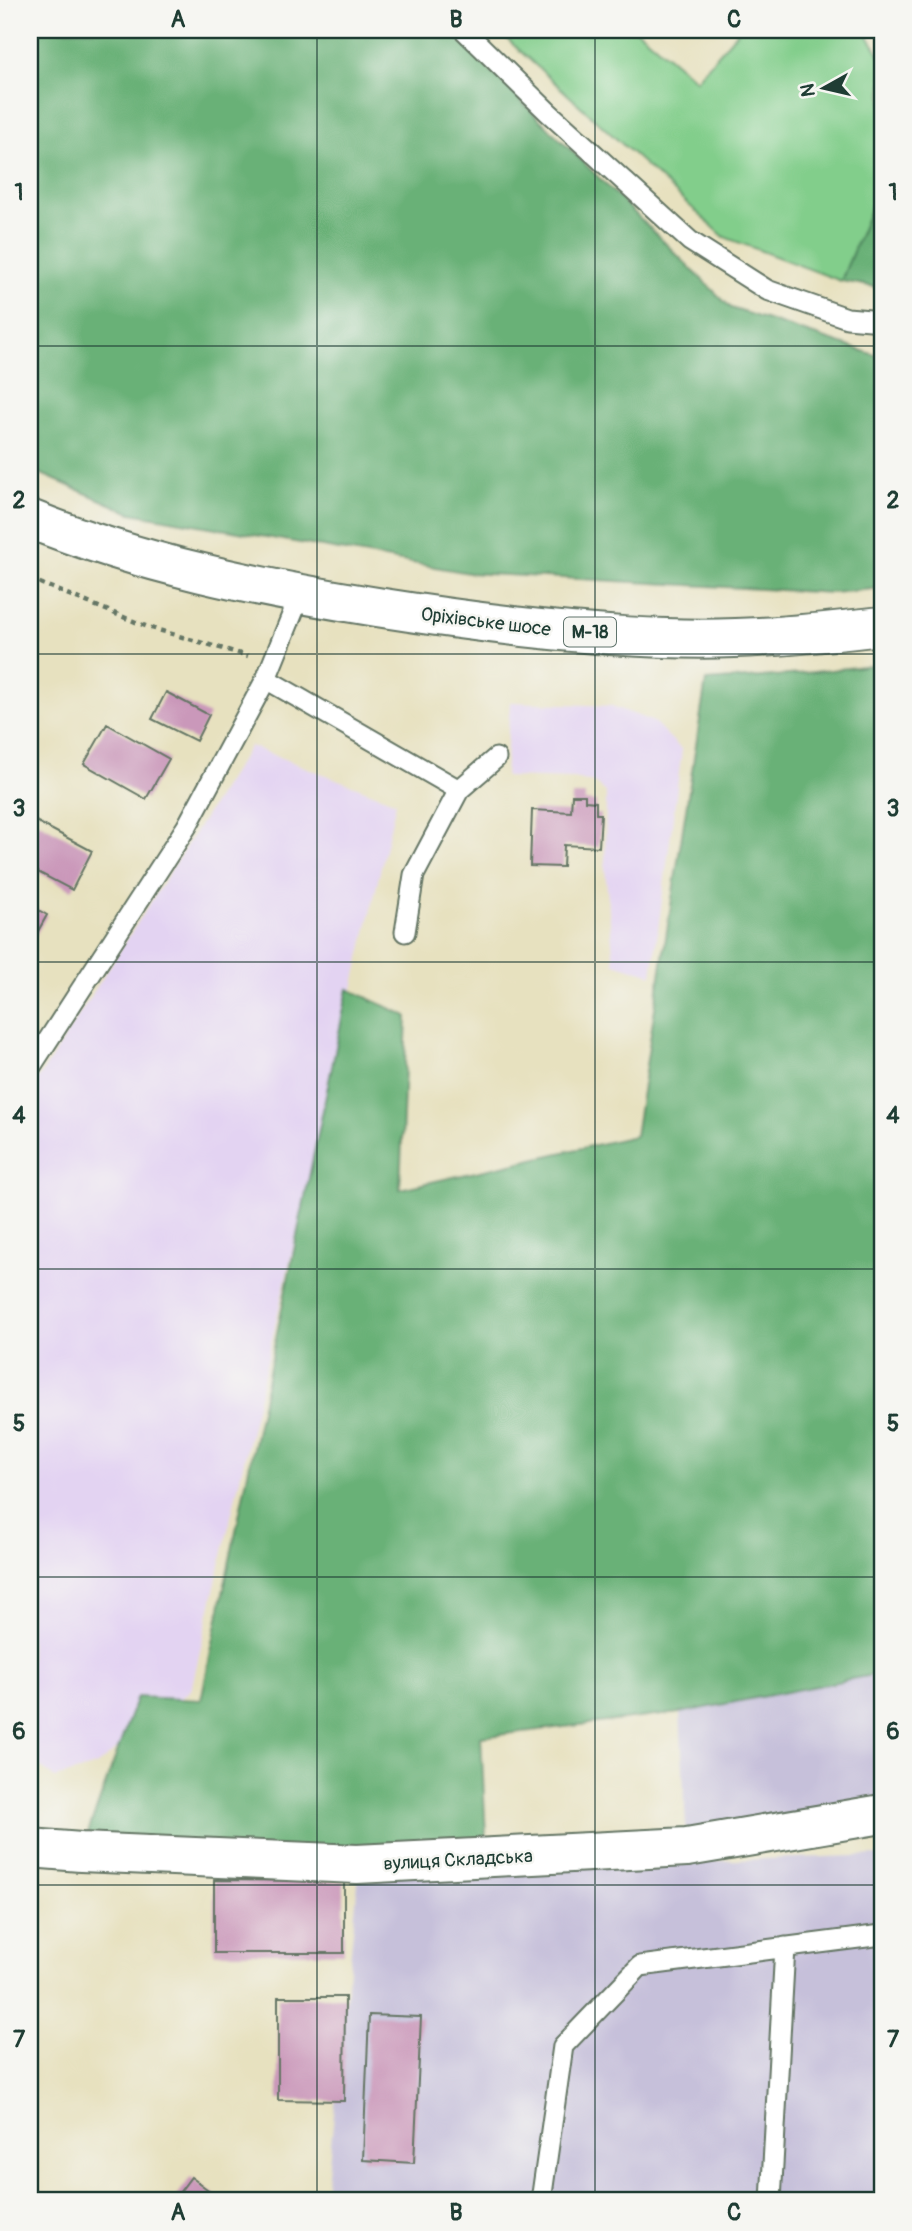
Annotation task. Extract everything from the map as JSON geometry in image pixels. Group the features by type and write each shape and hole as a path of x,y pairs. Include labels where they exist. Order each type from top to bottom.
{"main road":[{"name":"М-18","path":"30,519 71,535 178,568 300,595"},
{"name":"Оріхівське шосе","path":"300,595 481,623 667,638 800,635 882,626"},
{"name":"вулиця Складська","path":"30,1848 357,1864 687,1847 882,1814"}],"lane":[{"path":"464,30 548,112 690,241 767,290 847,317 882,321"},
{"path":"30,1068 187,826 269,671 300,595"},
{"path":"269,671 459,790"},
{"path":"405,932 414,876 459,790 496,758"},
{"path":"541,2201 563,2046 640,1966 882,1935"},
{"path":"771,2201 785,1947"}],"path":[{"path":"30,579 148,627 269,671"}],"shaded area":[{"path":"510,702 612,706 654,722 682,750 652,975 614,963 605,868 606,793 595,783 575,779 505,777"},
{"path":"250,746 396,802 191,1690 96,1766 55,1778 30,1759 30,1092"},
{"path":"882,1673 882,1814 687,1847 680,1713"},
{"path":"882,1855 882,2201 325,2201 359,1873"}],"green space":[{"path":"30,30 449,30 731,308 875,355 882,354 882,588 833,593 469,573 131,513 30,469"},
{"path":"497,30 637,30 696,80 739,30 864,30 882,58 882,181 841,281 724,237"},
{"path":"882,181 882,288 841,281"},
{"path":"882,664 882,1673 680,1713 481,1737 487,1857 81,1852 137,1697 201,1700 348,989 407,1016 400,1189 635,1136 706,681"}],"building":[{"path":"166,692 209,715 196,741 152,719"},
{"path":"107,724 169,759 146,799 84,764"},
{"path":"572,795 585,795 585,801 596,802 596,814 601,814 599,847 564,845 563,867 530,866 532,810 571,812"},
{"path":"30,818 92,851 72,890 30,868"},
{"path":"30,905 47,915 33,940 30,938"},
{"path":"214,1880 344,1881 344,1953 214,1953"},
{"path":"278,1997 345,1997 344,2101 278,2100"},
{"path":"369,2015 421,2017 414,2163 363,2160"},
{"path":"191,2177 223,2201 173,2201"}]}
